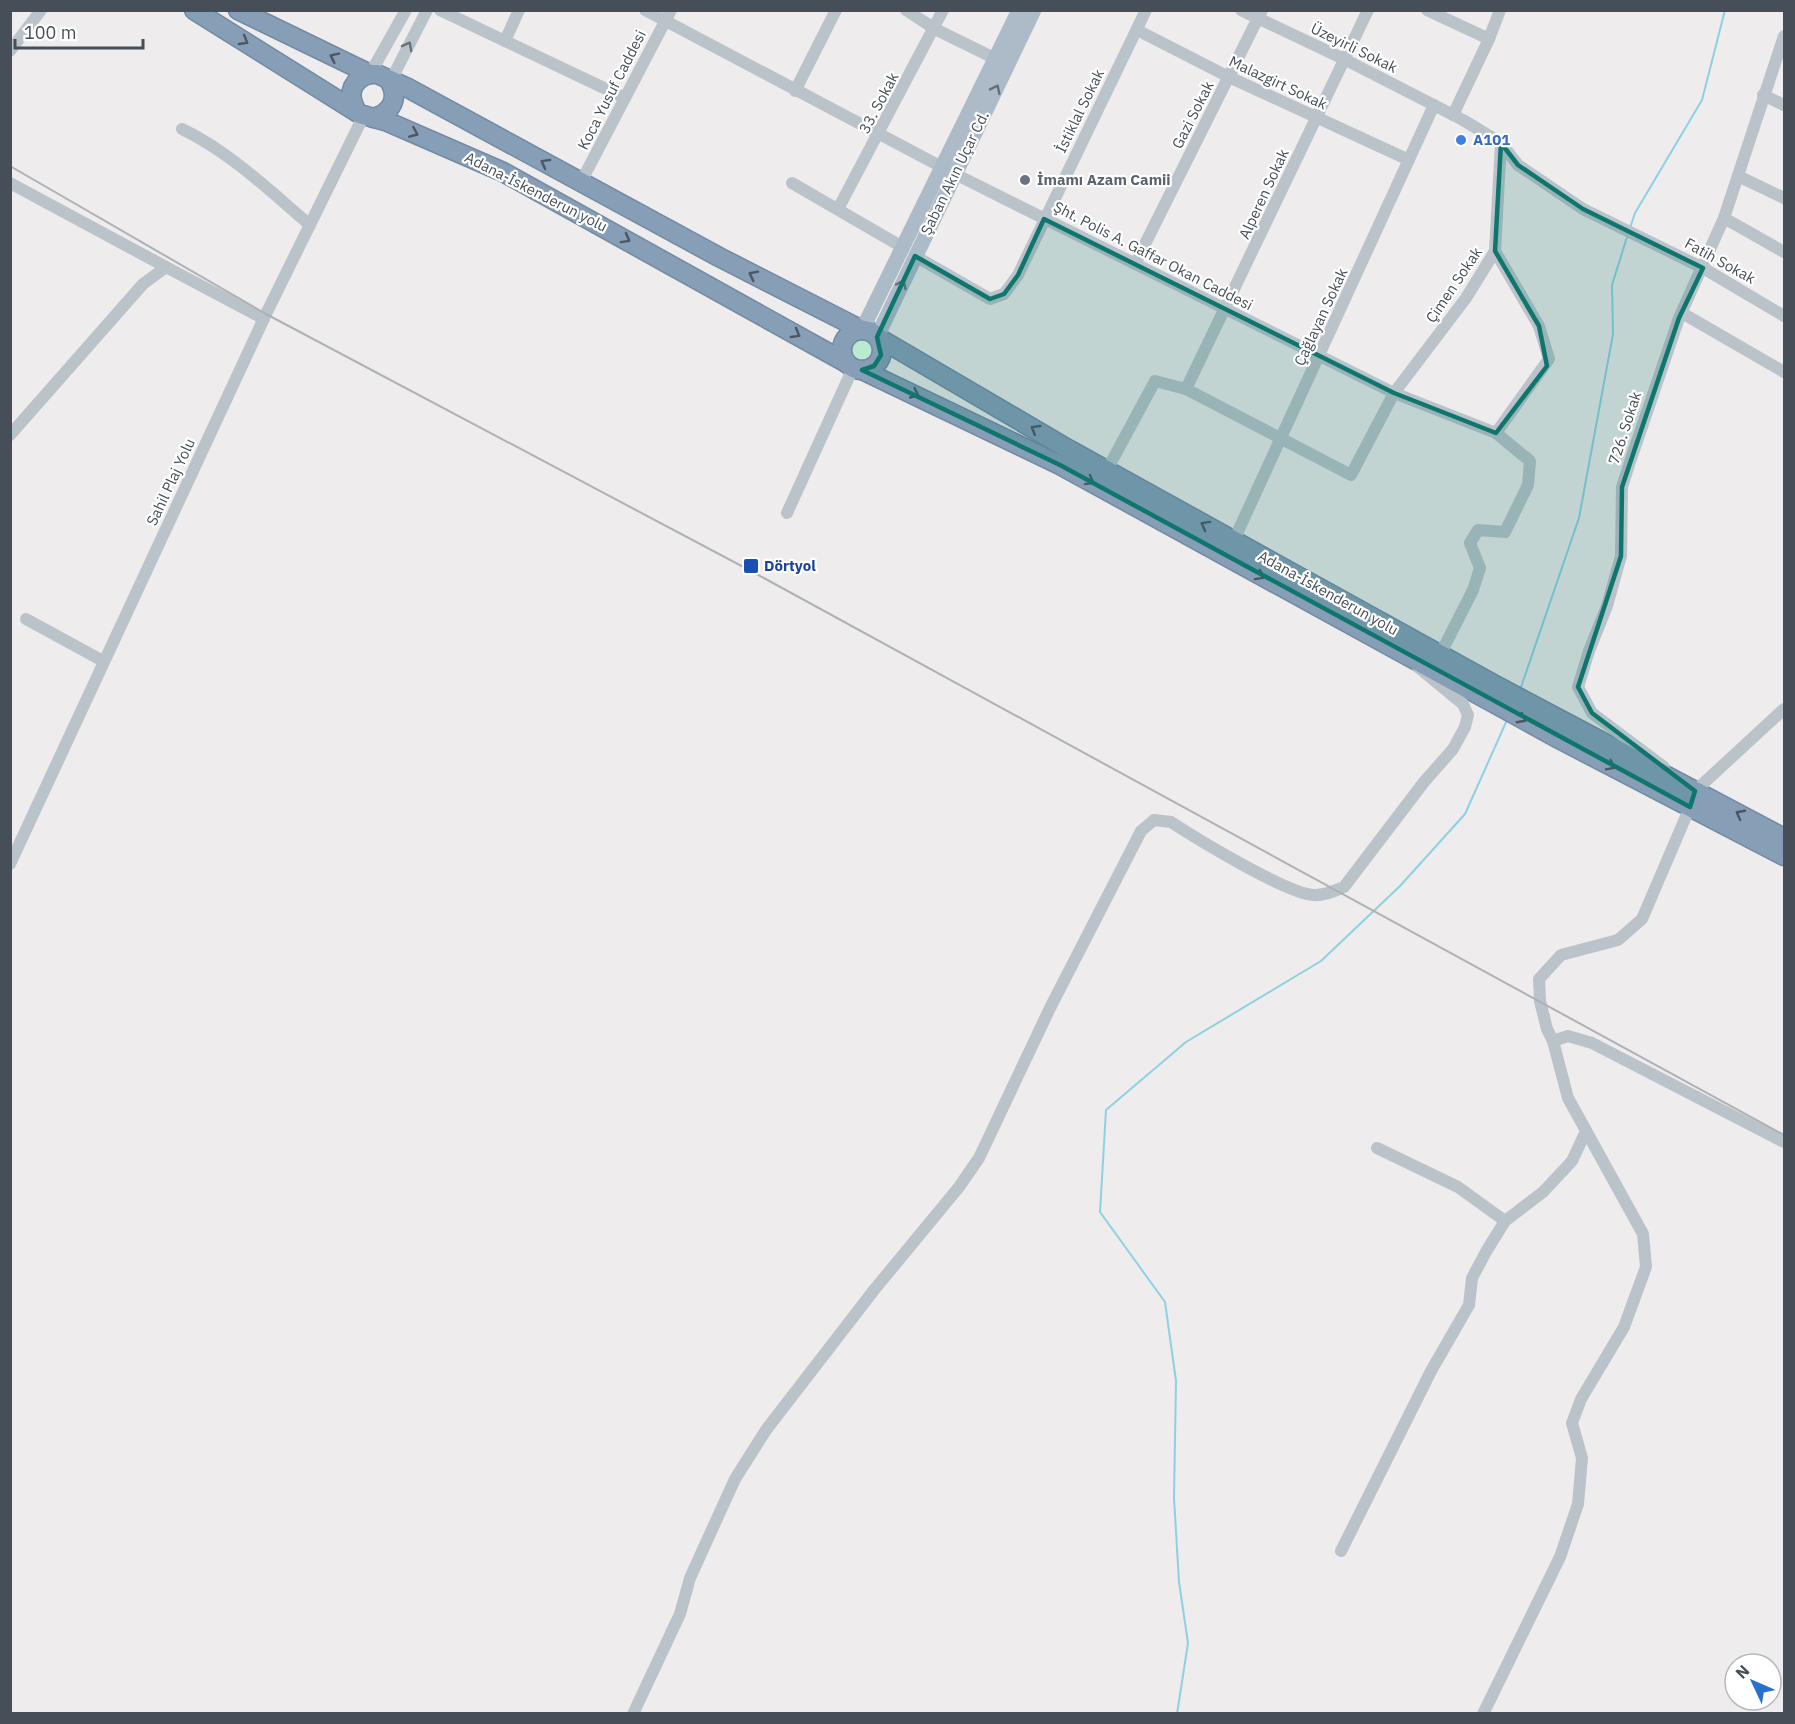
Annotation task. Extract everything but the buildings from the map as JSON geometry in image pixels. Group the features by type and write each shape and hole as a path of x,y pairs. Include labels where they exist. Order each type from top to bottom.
{"highway":[{"name":"Adana-İskenderun yolu","path":"194,10 364,114 503,172 853,367 1060,465 1412,659 1490,692"},
{"name":"Adana-İskenderun yolu","path":"238,10 370,74 377,74 390,82 406,87 719,257 870,333 1107,470 1440,655 1490,692"},
{"path":"370,74 357,81 352,87 351,94 364,114 386,113 391,108 394,94 390,82"},
{"path":"853,332 870,333 881,355 874,366 853,367 842,355 843,341 853,332"},
{"path":"1490,692 1692,799 1785,856"},
{"path":"1692,799 1785,838"}],"main road":[{"path":"949,170 1019,10"},
{"name":"Şaban Akın Uçar Cd.","path":"870,333 949,170 1034,10"}],"street":[{"path":"10,51 41,10"},
{"path":"370,74 406,10"},
{"path":"390,82 427,10"},
{"path":"440,10 625,98"},
{"path":"505,41 519,10"},
{"name":"Şht. Polis A. Gaffar Okan Caddesi","path":"645,10 668,16 795,91 1225,310 1394,393 1496,433 1530,461 1528,485 1505,532 1478,530 1470,543 1480,568 1473,590 1440,655"},
{"path":"795,91 836,10"},
{"path":"906,10 935,29 996,59"},
{"name":"33. Sokak","path":"838,209 943,10"},
{"name":"İstiklal Sokak","path":"792,183 990,299 1004,294 1018,275 1146,10"},
{"name":"Üzeyirli Sokak","path":"1241,10 1260,15 1452,115"},
{"name":"Alperen Sokak","path":"1186,389 1368,10"},
{"path":"1427,10 1489,39"},
{"path":"1500,10 1489,39 1452,115 1501,143"},
{"name":"Gazi Sokak","path":"1135,264 1260,15"},
{"name":"Koca Yusuf Caddesi","path":"581,182 668,16"},
{"name":"Malazgirt Sokak","path":"1137,30 1229,77 1408,160"},
{"name":"726. Sokak","path":"1692,799 1592,713 1578,687 1607,606 1621,556 1622,487 1682,313 1724,218 1784,36"},
{"path":"1763,95 1785,105"},
{"name":"Çağlayan Sokak","path":"1233,540 1434,105"},
{"name":"Sahil Plaj Yolu","path":"10,864 264,319 364,114"},
{"path":"182,129 201,138 257,179 310,225"},
{"name":"Fatih Sokak","path":"1501,143 1518,165 1583,209 1671,251 1785,316"},
{"name":"Çimen Sokak","path":"1281,439 1351,475 1394,393 1466,298 1495,251 1501,143"},
{"path":"1738,176 1785,198"},
{"path":"10,183 264,319"},
{"path":"1724,218 1785,252"},
{"path":"1495,251 1539,326 1549,359 1547,366 1496,433"},
{"path":"10,435 143,284 166,267"},
{"path":"1682,313 1785,372"},
{"path":"787,513 853,367"},
{"path":"1107,470 1155,381 1186,389 1281,439"},
{"path":"26,619 103,661"},
{"path":"633,1713 680,1614 690,1578 735,1479 766,1430 874,1290 959,1187 979,1158 1050,1008 1141,831 1154,820 1171,822 1280,883 1312,895 1327,894 1344,886 1424,782 1453,749 1465,727 1468,715 1463,704 1427,677 1412,659"},
{"path":"1482,1713 1560,1557 1578,1504 1582,1458 1572,1424 1581,1399 1624,1327 1646,1267 1643,1234 1568,1098 1540,1001 1539,978 1561,955 1618,940 1642,919 1692,799 1785,709"},
{"path":"1553,1041 1568,1036 1592,1043 1785,1142"},
{"path":"1341,1551 1431,1371 1468,1305 1472,1278 1505,1221 1543,1192 1572,1161 1586,1131"},
{"path":"1377,1149 1458,1187 1505,1221"}],"highlighted area":[{"path":"1501,143 1518,165 1583,209 1703,268 1679,318 1622,487 1621,556 1578,687 1592,713 1695,791 1690,807 1060,465 862,370 874,366 881,355 877,337 915,256 990,299 1004,294 1018,275 1044,219 1394,393 1496,433 1547,366 1539,326 1495,251"}],"green space":[{"path":"864,337 873,340 876,349 873,358 864,361 855,358 852,349 855,340"}],"waterway":[{"path":"1630,228 1635,213 1702,100 1725,10"},
{"path":"1520,690 1579,518 1613,334 1612,285 1627,237"},
{"path":"1177,1714 1188,1643 1179,1582 1174,1498 1176,1381 1165,1302 1100,1212 1106,1110 1186,1042 1321,961 1400,886 1465,814 1507,720"}],"railway":[{"path":"10,166 266,314 751,571 1784,1135"}],"place":[{"name":"A101","path":"1461,140"},
{"name":"İmamı Azam Camii","path":"1025,180"},
{"name":"Dörtyol","path":"751,566"}]}
